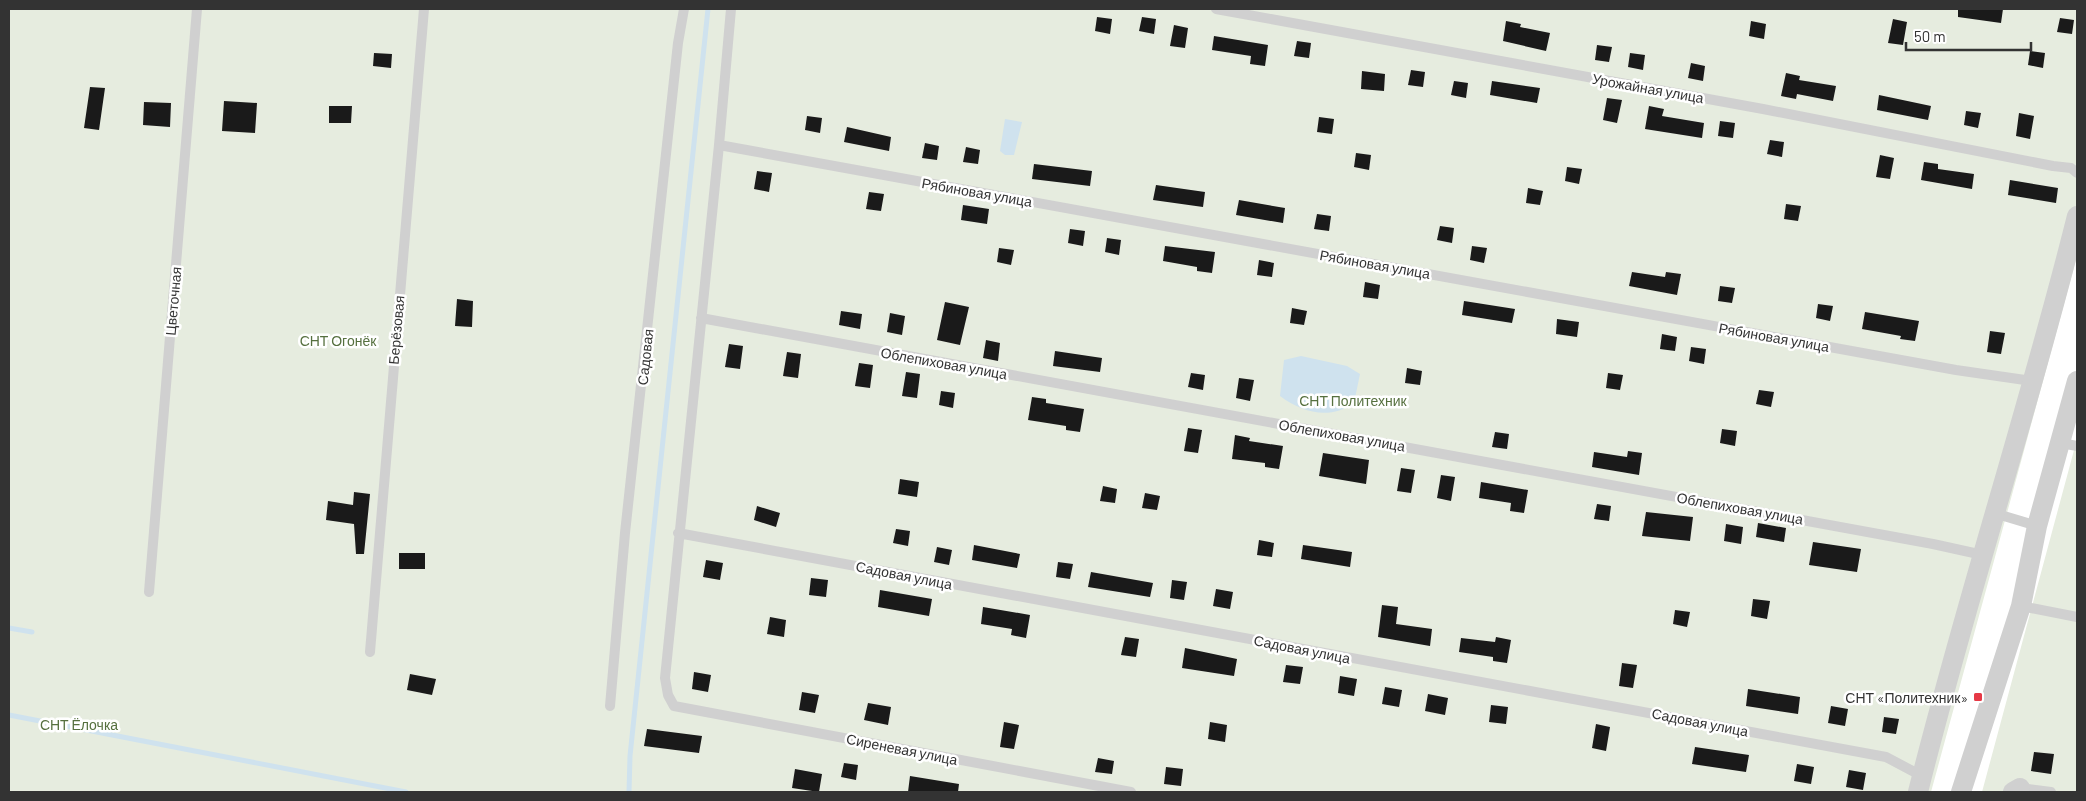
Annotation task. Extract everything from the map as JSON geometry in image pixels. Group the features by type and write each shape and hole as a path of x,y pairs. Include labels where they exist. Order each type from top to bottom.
{"street":[{"path":"1920,784 1994,513 2061,282 2077,216"},
{"path":"1961,792 2021,606 2037,526 2069,445 2077,380"}],"lane":[{"name":"Цветочная","path":"149,592 196,9"},
{"name":"Берёзовая","path":"370,652 424,9"},
{"name":"Садовая","path":"610,706 625,534 678,43 684,9"},
{"path":"678,533 720,145 731,9"},
{"name":"Урожайная улица","path":"1216,9 1754,107 2071,168 2077,173"},
{"name":"Рябиновая улица","path":"720,145 1936,367 2032,381"},
{"name":"Облепиховая улица","path":"701,318 1914,540 1983,555"},
{"path":"1994,513 2037,526"},
{"name":"Сиреневая улица","path":"678,533 664,678 668,695 674,706 1131,792"},
{"name":"Садовая улица","path":"678,533 1886,757 1920,784"},
{"path":"2021,606 2077,617"},
{"path":"2016,790 2051,792"}],"green space":[{"name":"СНТ Политехник","path":"9,9 2077,9 2077,256 1931,792 9,792"},
{"path":"2077,439 2077,792 1982,792"}],"water":[{"path":"1005,119 1022,122 1014,155 1005,155 1000,151"},
{"path":"1301,356 1347,366 1360,374 1354,403 1345,408 1326,413 1298,407 1280,396 1284,360"}],"building":[{"path":"1958,9 2003,9 2001,23 1958,17"},
{"path":"1097,17 1112,19 1110,34 1095,31"},
{"path":"1142,17 1156,19 1154,34 1139,31"},
{"path":"2060,18 2074,20 2072,34 2057,32"},
{"path":"1893,19 1907,22 1903,45 1888,43"},
{"path":"1506,21 1521,24 1520,27 1550,33 1546,51 1503,41"},
{"path":"1751,21 1766,24 1764,39 1749,36"},
{"path":"1174,25 1188,28 1185,48 1170,46"},
{"path":"1214,36 1268,45 1265,66 1250,64 1251,56 1212,50"},
{"path":"1297,41 1311,43 1309,58 1294,56"},
{"path":"1597,45 1612,47 1609,62 1595,60"},
{"path":"2030,51 2045,53 2043,68 2028,65"},
{"path":"374,53 392,54 391,68 373,66"},
{"path":"1630,53 1645,55 1643,70 1628,67"},
{"path":"1691,63 1705,66 1703,81 1688,78"},
{"path":"1411,70 1425,72 1423,87 1408,85"},
{"path":"1362,71 1385,74 1384,91 1361,89"},
{"path":"1786,73 1800,76 1799,80 1836,86 1833,101 1797,94 1796,99 1781,96"},
{"path":"1454,81 1468,83 1466,98 1451,95"},
{"path":"1492,81 1540,88 1537,103 1490,95"},
{"path":"90,87 105,88 99,130 84,128"},
{"path":"1879,95 1931,106 1928,120 1877,110"},
{"path":"1607,98 1622,100 1617,123 1603,120"},
{"path":"224,101 257,103 255,133 222,131"},
{"path":"144,102 171,103 170,127 143,125"},
{"path":"329,106 352,106 351,123 329,123"},
{"path":"1649,106 1664,109 1662,116 1704,123 1702,138 1645,129"},
{"path":"1966,111 1981,113 1978,128 1964,125"},
{"path":"2019,113 2034,116 2030,139 2016,136"},
{"path":"807,116 822,118 820,133 805,130"},
{"path":"1319,117 1334,119 1332,134 1317,132"},
{"path":"1720,121 1735,123 1733,138 1718,136"},
{"path":"847,127 891,137 889,151 844,142"},
{"path":"1770,140 1784,142 1782,157 1767,154"},
{"path":"925,143 939,146 937,160 922,158"},
{"path":"966,147 980,150 978,164 963,162"},
{"path":"1356,153 1371,155 1369,170 1354,167"},
{"path":"1880,155 1894,158 1890,179 1876,177"},
{"path":"1924,162 1938,164 1938,169 1974,174 1972,189 1921,180"},
{"path":"1034,164 1092,171 1090,186 1032,179"},
{"path":"1567,167 1582,169 1579,184 1565,181"},
{"path":"757,171 772,173 769,192 754,189"},
{"path":"2010,180 2058,188 2056,203 2008,195"},
{"path":"1156,185 1205,192 1203,207 1153,200"},
{"path":"1528,188 1543,191 1540,205 1526,203"},
{"path":"869,192 884,194 881,211 866,209"},
{"path":"1239,200 1285,208 1283,223 1236,215"},
{"path":"1786,204 1801,206 1798,221 1784,219"},
{"path":"963,205 989,209 987,224 961,220"},
{"path":"1317,214 1331,216 1329,231 1314,229"},
{"path":"1440,226 1454,228 1452,243 1437,240"},
{"path":"1070,229 1085,231 1083,246 1068,243"},
{"path":"1107,238 1121,240 1119,255 1105,252"},
{"path":"1165,246 1215,252 1212,273 1197,271 1197,267 1163,261"},
{"path":"1472,246 1487,248 1484,263 1470,260"},
{"path":"999,248 1014,250 1011,265 997,262"},
{"path":"1259,260 1274,263 1272,277 1257,275"},
{"path":"1632,272 1665,277 1666,272 1681,274 1677,295 1629,286"},
{"path":"1365,282 1380,285 1378,299 1363,297"},
{"path":"1720,286 1735,288 1732,303 1718,301"},
{"path":"457,299 473,301 472,327 455,326"},
{"path":"1464,301 1515,309 1512,323 1462,315"},
{"path":"945,302 969,307 960,345 937,340"},
{"path":"1818,304 1833,306 1830,321 1816,318"},
{"path":"1292,308 1307,311 1304,325 1290,323"},
{"path":"841,311 862,314 860,329 839,325"},
{"path":"1865,312 1919,321 1915,341 1900,339 1901,336 1862,329"},
{"path":"890,313 905,316 902,335 887,332"},
{"path":"1557,319 1579,322 1577,337 1556,334"},
{"path":"1990,331 2005,333 2001,354 1987,352"},
{"path":"1662,334 1677,337 1675,351 1660,349"},
{"path":"986,340 1000,343 998,361 983,358"},
{"path":"729,344 743,346 740,369 725,367"},
{"path":"1691,347 1706,349 1704,364 1689,361"},
{"path":"1055,351 1102,358 1100,372 1053,366"},
{"path":"787,352 801,354 798,378 783,376"},
{"path":"859,363 873,365 870,388 855,386"},
{"path":"1407,368 1422,371 1420,385 1405,383"},
{"path":"906,372 920,374 917,398 902,396"},
{"path":"1191,373 1205,375 1203,390 1188,387"},
{"path":"1608,373 1623,375 1620,390 1606,388"},
{"path":"1239,378 1254,380 1250,401 1236,398"},
{"path":"1759,390 1774,392 1771,407 1756,404"},
{"path":"941,391 955,393 953,408 939,405"},
{"path":"1032,397 1046,399 1046,403 1084,409 1080,432 1066,430 1066,426 1028,420"},
{"path":"1188,428 1202,430 1198,453 1184,451"},
{"path":"1722,429 1737,431 1735,446 1720,443"},
{"path":"1495,432 1509,434 1507,449 1492,447"},
{"path":"1235,435 1250,438 1249,441 1283,446 1279,469 1265,467 1265,463 1232,459"},
{"path":"1628,451 1642,453 1639,475 1592,467 1594,452 1627,457"},
{"path":"1323,453 1369,460 1366,484 1319,476"},
{"path":"1401,468 1415,470 1411,493 1397,491"},
{"path":"1441,475 1455,477 1451,501 1437,498"},
{"path":"900,479 919,482 917,497 898,494"},
{"path":"1481,482 1528,490 1524,513 1510,511 1511,503 1479,498"},
{"path":"1103,486 1117,489 1115,503 1100,501"},
{"path":"354,492 370,494 364,554 356,554 354,524 326,520 328,501 353,505"},
{"path":"1145,493 1160,496 1157,510 1142,508"},
{"path":"1597,504 1611,506 1609,521 1594,519"},
{"path":"757,506 780,513 776,527 754,520"},
{"path":"1646,512 1693,517 1690,541 1642,536"},
{"path":"1758,523 1786,528 1784,542 1756,537"},
{"path":"1726,524 1743,527 1741,544 1724,541"},
{"path":"896,529 910,531 908,546 893,543"},
{"path":"1259,540 1274,543 1272,557 1257,555"},
{"path":"1813,542 1861,549 1857,572 1809,565"},
{"path":"974,545 1020,554 1017,568 972,560"},
{"path":"1303,545 1352,552 1350,567 1301,559"},
{"path":"937,547 952,550 949,565 934,562"},
{"path":"399,553 425,553 425,569 399,569"},
{"path":"706,560 723,563 720,580 703,577"},
{"path":"1058,562 1073,564 1070,579 1056,577"},
{"path":"1091,572 1153,583 1150,597 1088,587"},
{"path":"811,578 828,580 826,597 809,595"},
{"path":"1172,580 1187,582 1184,600 1170,598"},
{"path":"1216,589 1233,592 1230,609 1213,606"},
{"path":"880,590 932,599 929,616 878,607"},
{"path":"1753,599 1770,601 1767,619 1751,616"},
{"path":"1382,605 1398,607 1396,624 1432,629 1430,646 1378,637"},
{"path":"983,607 1030,615 1026,638 1011,635 1012,629 981,624"},
{"path":"1675,610 1690,612 1687,627 1673,624"},
{"path":"770,617 786,620 784,637 767,634"},
{"path":"1125,637 1139,639 1136,657 1121,655"},
{"path":"1496,637 1511,640 1507,663 1493,661 1493,657 1459,652 1461,638 1495,642"},
{"path":"1185,648 1237,659 1234,676 1182,668"},
{"path":"1622,663 1637,665 1633,688 1619,686"},
{"path":"1286,665 1303,667 1300,684 1283,682"},
{"path":"694,672 711,675 708,692 692,689"},
{"path":"410,674 436,679 432,695 407,690"},
{"path":"1340,676 1357,679 1354,696 1338,693"},
{"path":"1385,687 1402,690 1399,707 1382,704"},
{"path":"1748,689 1800,697 1798,714 1746,706"},
{"path":"802,692 819,695 815,713 799,710"},
{"path":"1428,694 1448,698 1445,715 1425,711"},
{"path":"868,703 891,707 888,725 864,720"},
{"path":"1491,705 1508,707 1506,724 1489,722"},
{"path":"1831,706 1848,709 1845,726 1828,723"},
{"path":"1884,717 1899,719 1896,734 1882,732"},
{"path":"1004,722 1019,725 1014,749 1000,747"},
{"path":"1210,722 1227,725 1225,742 1208,739"},
{"path":"1596,724 1610,727 1606,751 1592,748"},
{"path":"647,729 702,736 699,753 644,746"},
{"path":"1695,747 1749,755 1746,772 1692,764"},
{"path":"2034,752 2054,754 2051,774 2031,771"},
{"path":"1098,758 1114,761 1112,774 1095,772"},
{"path":"844,763 858,765 856,780 841,777"},
{"path":"1797,764 1814,767 1811,784 1794,781"},
{"path":"1166,767 1183,769 1181,786 1164,784"},
{"path":"795,769 822,774 819,792 792,788"},
{"path":"1849,770 1866,773 1863,790 1846,787"},
{"path":"910,776 959,784 958,792 908,792"}],"waterway":[{"path":"629,792 630,756 708,9"},
{"path":"9,628 32,632"},
{"path":"9,715 406,792"}],"place":[{"name":"СНТ «Политехник»","path":"1978,697"}],"park label":[{"name":"СНТ Огонёк","path":"338,340"},
{"name":"СНТ Ёлочка","path":"79,724"}]}
